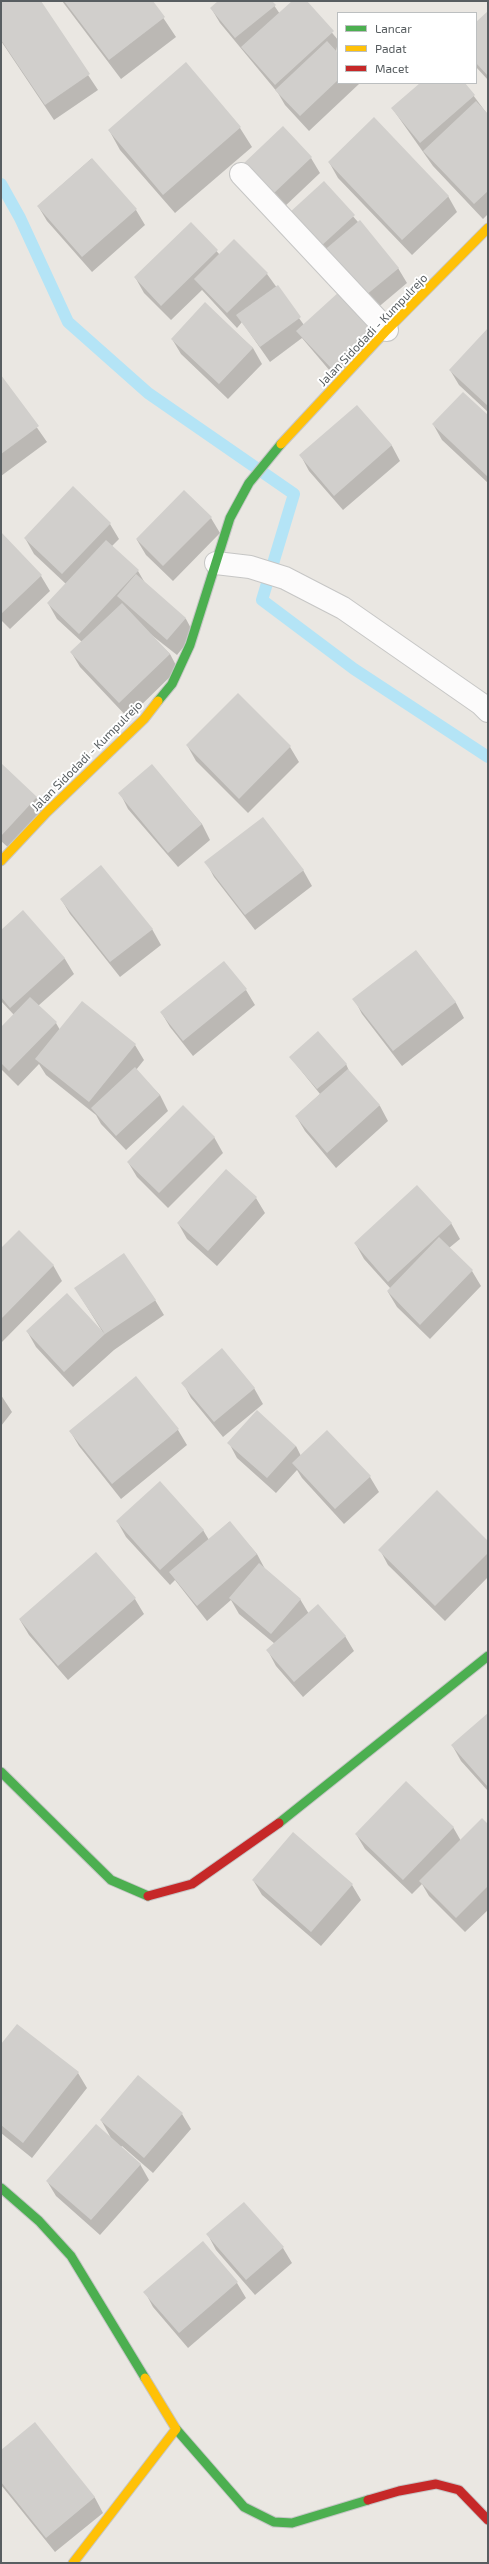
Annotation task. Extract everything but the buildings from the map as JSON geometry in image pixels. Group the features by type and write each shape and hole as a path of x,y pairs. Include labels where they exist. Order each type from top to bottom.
{"street":[{"path":"241,174 387,330"},
{"name":"Jalan Sidodadi - Kumpulrejo","path":"1,860 144,719 172,684 190,645 230,518 249,483 276,450 387,330 488,228"},
{"path":"216,563 250,567 285,578 343,608 481,704 488,711"},
{"path":"1,1772 111,1880 150,1897 192,1884 258,1840 488,1656"},
{"path":"1,2188 39,2221 71,2256 176,2429 244,2507 274,2522 292,2523 399,2491 436,2484 459,2490 473,2502 488,2520"},
{"path":"73,2563 176,2429"}],"waterway":[{"path":"1,184 20,218 68,322 148,393 294,494 262,600 354,669 488,757"}],"traffic: fast":[{"path":"158,701 172,684 190,645 230,518 249,483 281,444"},
{"path":"279,1823 488,1656"},
{"path":"1,1772 111,1880 148,1896"},
{"path":"1,2188 39,2221 71,2256 145,2378"},
{"path":"176,2429 244,2507 274,2522 292,2523 368,2500"}],"traffic: slow":[{"path":"281,444 387,330 488,228"},
{"path":"1,861 47,812 144,719 158,701"},
{"path":"73,2563 176,2429 145,2378"}],"traffic: jam":[{"path":"148,1896 192,1884 279,1823"},
{"path":"368,2500 399,2491 436,2484 459,2490 488,2520"}]}
